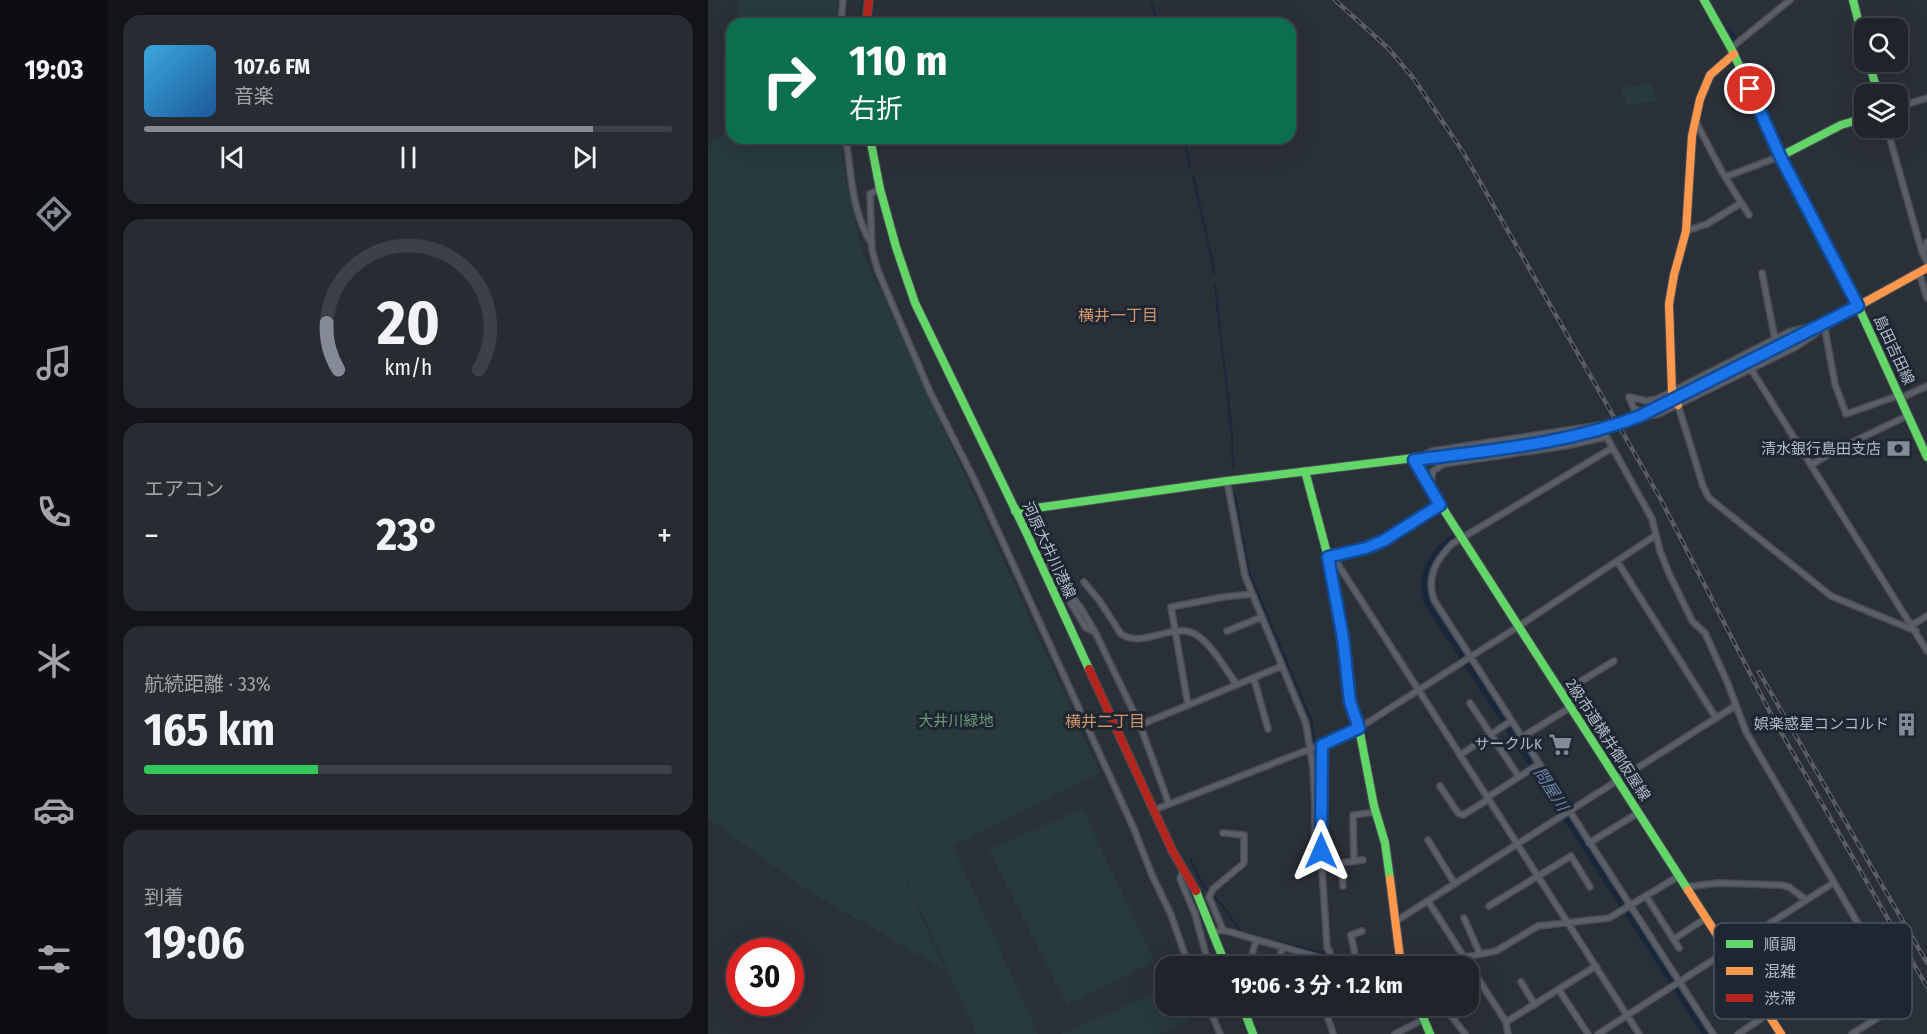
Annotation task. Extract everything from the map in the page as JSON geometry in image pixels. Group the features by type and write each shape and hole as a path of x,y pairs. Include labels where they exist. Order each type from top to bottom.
{"street":[{"path":"842,18 843,0"},
{"path":"868,18 869,0"},
{"name":"島田吉田線","path":"1704,0 1732,51 1780,156 1858,306 1927,457"},
{"path":"1790,0 1732,51 1710,75 1700,99 1689,169 1686,231 1674,274 1669,304 1672,392 1703,486 1710,498 1831,596 1916,632"},
{"path":"1853,0 1858,18"},
{"path":"1908,104 1927,98"},
{"path":"1695,120 1725,177 1749,215"},
{"path":"1725,177 1780,156 1841,125 1854,121"},
{"path":"1890,138 1927,262"},
{"path":"847,144 854,201 864,231 872,244"},
{"name":"河原大井川港線","path":"871,144 880,189 915,303 1044,572 1183,871 1200,898 1222,956"},
{"path":"880,189 870,194 872,244 878,271 930,392 975,481 1134,829 1171,915 1185,956"},
{"path":"1686,231 1707,224 1741,203"},
{"path":"1923,254 1927,242"},
{"path":"1015,511 1305,471 1414,460 1579,436 1640,416 1824,324 1927,268"},
{"path":"1919,272 1927,298"},
{"path":"1762,273 1775,339"},
{"path":"1824,324 1815,334 1751,369 1653,415 1634,409 1629,397 1647,401 1656,399 1790,332 1824,324"},
{"path":"1824,324 1835,384 1846,414 1927,386"},
{"path":"1751,369 1927,651"},
{"path":"1811,465 1836,450 1909,415"},
{"path":"1414,460 1431,451 1599,425 1652,519 1668,571 1692,621 1706,633 1746,732 1857,923"},
{"path":"1430,489 1433,471 1444,464 1565,446 1606,437"},
{"path":"1612,448 1462,538 1441,555 1430,582 1434,600 1713,1034"},
{"name":"2級市道横井御仮屋線","path":"1414,460 1440,505 1714,930"},
{"path":"1305,471 1330,556 1350,702 1359,728 1376,812 1385,843 1400,956"},
{"path":"1227,481 1245,576 1306,724 1314,791 1314,858 1322,858"},
{"path":"1330,556 1366,548 1383,541 1440,505"},
{"path":"1039,535 1051,554 1049,558 1051,568 1095,632 1140,725 1169,804"},
{"path":"1154,810 1359,728 1656,535"},
{"path":"1330,556 1639,1034"},
{"path":"1617,561 1716,718"},
{"path":"1044,572 1069,600 1086,628 1095,632"},
{"path":"1084,582 1126,638 1140,638 1183,630 1193,633 1202,639 1237,686"},
{"path":"1188,705 1171,607 1252,594"},
{"path":"1912,625 1927,616"},
{"path":"1227,631 1262,617"},
{"path":"1562,693 1614,661"},
{"path":"1140,725 1282,666"},
{"path":"1254,679 1268,729"},
{"path":"1470,703 1519,777"},
{"path":"1396,921 1735,706"},
{"path":"1522,737 1570,707"},
{"path":"1460,755 1511,721"},
{"path":"1321,745 1322,858 1327,948 1330,952 1328,956"},
{"path":"1440,786 1458,813 1463,815 1539,764"},
{"path":"1314,791 1322,790"},
{"path":"1354,861 1353,815 1376,812"},
{"path":"1589,843 1638,813"},
{"path":"1223,833 1244,835 1244,863 1212,889 1209,897 1223,930"},
{"path":"1428,840 1455,884"},
{"path":"1489,906 1571,856 1590,887"},
{"path":"1343,886 1341,862 1364,860"},
{"path":"1183,871 1180,879 1195,914 1206,956"},
{"path":"1469,956 1496,951 1538,926 1609,918 1679,876"},
{"path":"1686,887 1718,883 1781,885 1789,887 1806,900"},
{"path":"1770,923 1833,883"},
{"path":"1646,896 1679,948"},
{"path":"1428,901 1463,956"},
{"path":"1464,918 1480,954"},
{"path":"1674,939 1706,918"},
{"path":"1213,932 1223,930 1310,956"},
{"path":"1355,956 1351,935 1362,931"},
{"path":"1252,956 1256,940"},
{"path":"1280,956 1282,948"},
{"path":"1598,1034 1714,958"},
{"path":"1506,1022 1596,966"},
{"path":"1479,980 1506,1022 1508,1034"},
{"path":"1521,982 1535,1005"},
{"path":"1558,990 1588,1034"},
{"path":"1213,1016 1220,1034"},
{"path":"1246,1016 1253,1034"},
{"path":"1327,1016 1333,1034"},
{"path":"1423,1016 1430,1034"},
{"path":"1451,1016 1465,1034"},
{"path":"1395,1034 1424,1019"},
{"path":"1738,1034 1760,1019"},
{"name":"2級市道横井御仮屋線","path":"1771,1019 1781,1034"},
{"path":"1855,1033 1876,1019"}],"green space":[{"path":"738,0 837,0 836,18 736,18"},
{"path":"1652,83 1657,101 1627,105 1621,88"},
{"name":"大井川緑地","path":"726,132 726,144 842,144 860,246 1100,773 953,846 1038,1034 977,1034 889,842 945,970 805,889 708,818 708,143"},
{"path":"1082,808 1154,961 1067,1005 989,850"},
{"path":"1155,993 1155,1016 1187,1016 1189,1020 1159,1034 1061,1034"}],"waterway":[{"path":"1151,0 1156,18"},
{"name":"問屋川","path":"1728,34 1731,39"},
{"path":"1185,144 1190,167"},
{"path":"1193,176 1214,274"},
{"path":"1215,285 1232,435 1233,468"},
{"path":"1234,492 1249,572 1312,722 1319,835"},
{"name":"問屋川","path":"1452,542 1439,554 1431,567 1427,582 1429,600 1709,1034"},
{"path":"1190,859 1203,885 1223,906 1241,932 1334,956"},
{"path":"1319,867 1324,956"},
{"path":"1331,1016 1336,1034"},
{"path":"1448,1016 1462,1034"}],"railway":[{"path":"1335,0 1389,49 1414,79 1463,152 1660,498 1774,720 1890,923"},
{"path":"1759,672 1904,923"},
{"path":"1912,937 1927,963"},
{"path":"1912,961 1927,987"}],"traffic: fast":[{"path":"1704,0 1731,48 1781,156 1858,306 1927,457"},
{"path":"1853,0 1858,18"},
{"path":"1872,72 1875,84"},
{"path":"1781,156 1841,125 1854,121"},
{"path":"871,144 880,189 915,303 1027,534 1089,669"},
{"path":"1708,382 1858,306"},
{"path":"1527,444 1579,435 1623,423 1708,382"},
{"path":"1015,511 1227,481 1527,444"},
{"path":"1415,460 1424,479 1688,890"},
{"path":"1305,471 1328,557 1343,638 1350,702 1359,728 1374,806 1385,843 1390,879"},
{"path":"1196,891 1222,956"},
{"path":"1246,1016 1253,1034"},
{"path":"1423,1016 1430,1034"}],"traffic: slow":[{"path":"1678,405 1672,392 1669,304 1686,231 1692,136 1700,99 1710,75 1734,54"},
{"path":"1858,306 1927,268"},
{"path":"1390,879 1400,956"},
{"path":"1688,890 1714,930"},
{"path":"1771,1019 1781,1034"}],"traffic: jam":[{"path":"867,18 869,0"},
{"path":"1089,669 1172,850 1196,891"}],"place":[{"name":"清水銀行島田支店","path":"1899,449"},
{"name":"娯楽惑星コンコルド","path":"1907,724"},
{"name":"サークルK","path":"1560,744"}],"district":[{"name":"横井一丁目","path":"1118,315"},
{"name":"横井二丁目","path":"1105,721"}],"route":[{"path":"1321,851 1322,745 1359,728 1350,702 1343,638 1328,557 1366,548 1383,541 1440,505 1414,460 1579,436 1609,428 1640,416 1858,306 1780,156 1750,89"}]}
